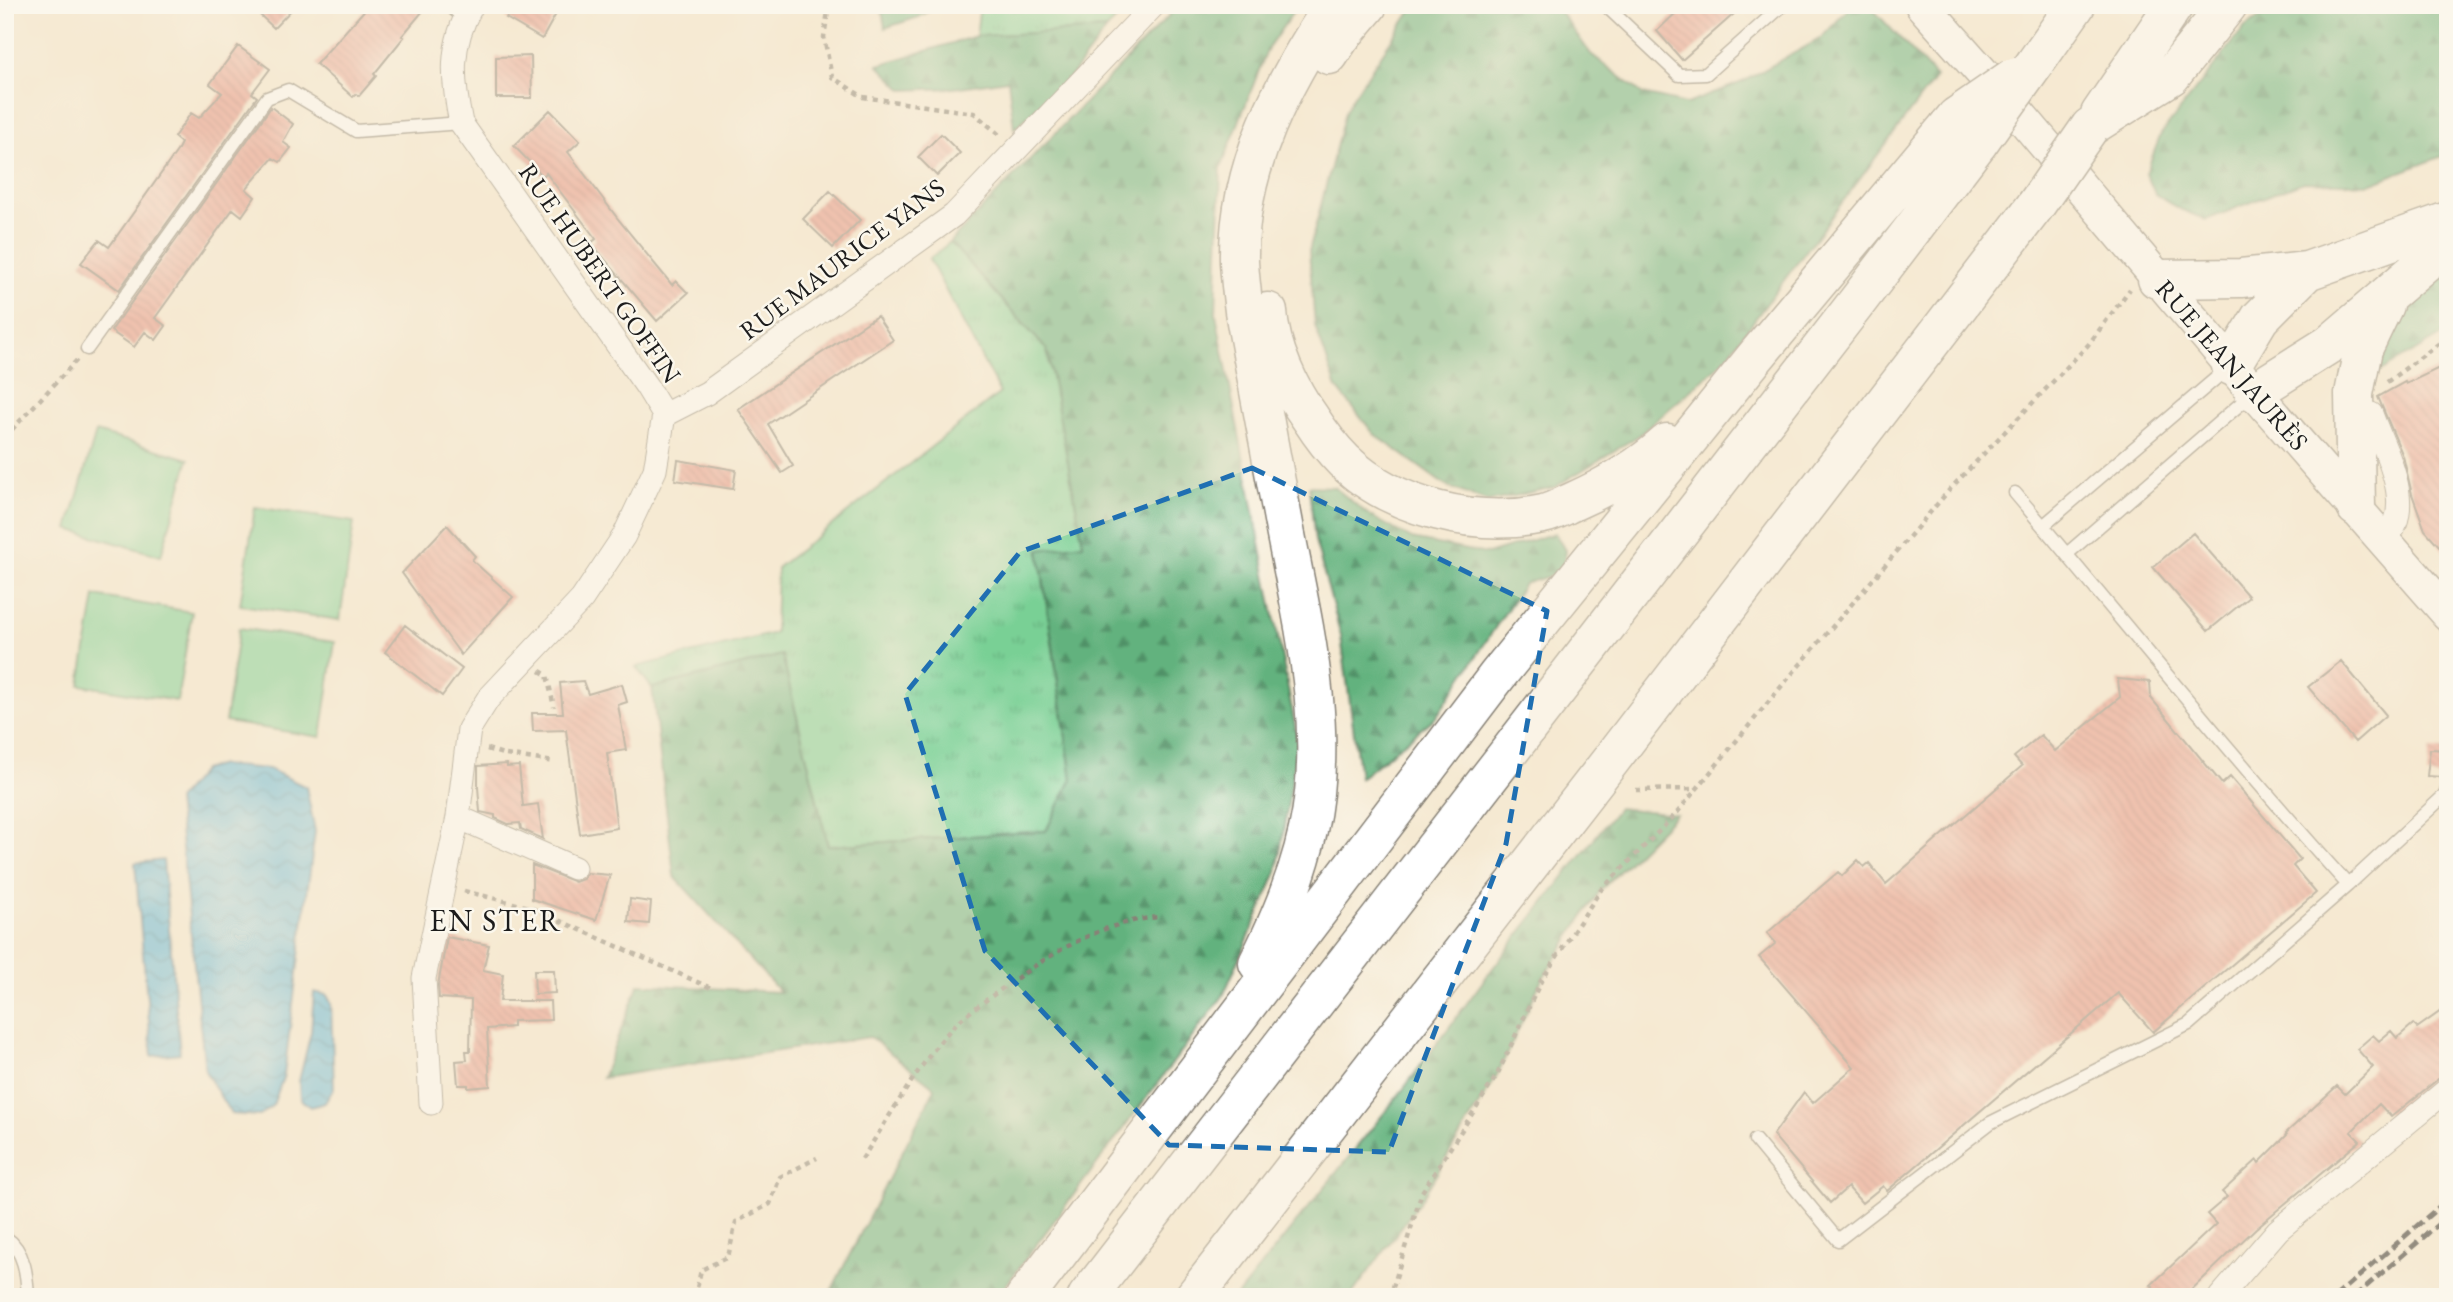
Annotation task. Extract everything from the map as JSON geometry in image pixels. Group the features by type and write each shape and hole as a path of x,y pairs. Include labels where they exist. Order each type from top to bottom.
{"highway":[{"path":"1153,1131 1195,1061 1243,994 1280,919 1308,829 1315,780 1315,717 1307,640 1246,324 1239,261 1244,207 1251,171 1263,134 1296,64 1334,5"},
{"path":"1368,5 1340,38 1310,85 1283,147 1263,236 1268,318 1282,366 1296,398 1344,461 1404,499 1438,512 1474,519 1513,519 1546,514 1619,479 1653,455 1756,356 1967,130 2036,62 2076,5"},
{"path":"1194,1297 2036,205 2174,5"},
{"path":"2091,127 2171,76 2228,5"},
{"path":"1087,1297 1854,306 1967,130"},
{"path":"2153,274 2241,278 2307,271 2448,221"},
{"path":"2242,379 2330,344 2428,260 2448,249"},
{"path":"2242,379 2260,318 2307,271"},
{"path":"2356,507 2354,394 2363,349 2389,293"},
{"path":"1025,1297 1497,676 1756,356"}],"main road":[{"name":"RUE JEAN JAURÈS","path":"1922,5 2019,114 2242,379 2448,614"}],"street":[{"name":"RUE MAURICE YANS","path":"664,415 707,393 954,215 1154,5"},
{"name":"RUE HUBERT GOFFIN","path":"431,1103 424,978 458,817 469,729 488,698 582,599 624,536 655,470 664,415 461,123 453,81 462,10"},
{"path":"2371,414 2399,491 2398,513 2394,526 2384,540"},
{"path":"458,817 574,868"},
{"path":"2220,1297 2278,1230 2448,1089"}],"lane":[{"path":"1605,5 1679,75 1706,74 1783,5"},
{"path":"87,349 267,98 288,90 356,131 461,123"},
{"path":"2043,526 2242,379"},
{"path":"2068,553 2242,379"},
{"path":"2015,493 2068,553 2266,795 2348,885"},
{"path":"1755,1140 1838,1240 1990,1123 2189,1024 2348,885 2447,790"},
{"path":"5,1237 23,1259 28,1297"}],"path":[{"path":"829,5 824,37 832,77 863,97 974,113 1017,149"},
{"path":"1390,1297 1422,1192 1497,1075 1541,981 1600,891 1676,814 1951,488 2088,345 2121,299 2153,274"},
{"path":"2379,387 2448,337"},
{"path":"5,437 87,349"},
{"path":"522,663 547,675 554,707"},
{"path":"467,743 506,755 555,762"},
{"path":"1636,790 1696,789"},
{"path":"443,886 530,907 711,988"},
{"path":"862,1159 951,1029 978,1006 1070,944 1139,918 1160,916"},
{"path":"695,1297 701,1270 728,1257 736,1222 770,1204 780,1177 817,1158"}],"highlighted area":[{"path":"1252,468 1547,611 1506,844 1389,1152 1169,1145 985,951 905,694 1020,552"}],"green space":[{"path":"881,5 940,5 919,17 885,28"},
{"path":"980,5 1131,5 1107,29 976,36"},
{"path":"1179,5 1298,5 1267,50 1221,168 1216,314 1298,741 1277,872 1223,996 997,1297 978,1291 972,1297 828,1297 935,1088 870,1037 602,1078 639,984 780,992 674,876 652,688 782,655 828,846 1046,831 1072,779 1039,550 1083,544 1047,350 950,242"},
{"path":"1415,5 1555,5 1591,54 1643,94 1687,104 1742,82 1821,38 1852,5 1869,5 1936,77 1723,362 1638,436 1555,487 1488,502 1446,486 1374,434 1337,388 1315,326 1309,251 1345,112"},
{"path":"2279,5 2448,5 2448,154 2370,184 2303,182 2206,220 2155,194 2146,173 2161,134 2245,27"},
{"path":"1107,29 1067,81 1014,129 1008,80 954,88 903,90 878,65 976,36"},
{"path":"950,242 1047,350 1084,544 1039,551 1072,779 1046,831 828,846 782,655 652,688 636,667 775,633 777,568 1000,393 929,259"},
{"path":"2448,269 2448,332 2377,373 2406,303"},
{"path":"96,432 189,459 161,556 68,529"},
{"path":"1309,486 1334,487 1369,515 1412,539 1487,554 1555,533 1566,552 1562,572 1524,584 1436,717 1360,778 1341,636 1315,540"},
{"path":"255,507 354,522 340,620 240,605"},
{"path":"95,596 192,612 177,701 80,685"},
{"path":"239,628 335,642 321,737 225,722"},
{"path":"1618,808 1676,814 1600,891 1541,981 1497,1075 1419,1203 1350,1297 1236,1297 1402,1091 1492,969"}],"water":[{"path":"221,765 269,769 306,787 315,831 284,1075 273,1105 260,1116 231,1114 205,1071 177,800 203,770"},
{"path":"163,860 180,1053 152,1056 135,863"},
{"path":"314,992 327,995 331,1003 334,1088 325,1103 311,1107 300,1099 299,1081 311,1032"}],"building":[{"path":"269,5 296,5 274,28 260,15"},
{"path":"369,5 428,5 374,74 376,76 359,96 356,94 353,97 316,64"},
{"path":"514,5 561,5 542,39 506,18"},
{"path":"1684,5 1744,5 1682,60 1657,31"},
{"path":"238,46 270,69 252,93 257,97 119,290 81,263 99,240 109,247 177,151 181,143 174,137 191,113 199,118 222,93 210,84"},
{"path":"531,56 532,98 496,98 496,57"},
{"path":"271,107 293,124 283,142 291,148 280,162 273,158 246,189 255,197 242,216 233,209 155,318 166,326 156,340 145,332 134,347 111,331"},
{"path":"550,110 580,141 568,152 618,219 672,285 676,281 688,293 657,321 591,243 596,239 546,173 543,176 514,146"},
{"path":"941,134 960,153 937,176 918,157"},
{"path":"830,191 860,220 833,248 803,219"},
{"path":"877,316 893,340 768,424 793,466 782,473 738,409"},
{"path":"2439,368 2448,384 2448,556 2425,530 2412,494 2403,456 2378,397"},
{"path":"678,460 736,470 733,489 675,480"},
{"path":"447,525 475,556 472,560 513,597 461,655 402,573"},
{"path":"2193,533 2249,597 2208,631 2153,567"},
{"path":"405,625 462,669 442,696 385,652"},
{"path":"2341,661 2386,715 2355,742 2308,687"},
{"path":"2118,679 2150,682 2151,698 2222,784 2230,777 2300,859 2293,866 2316,893 2153,1032 2118,993 1887,1191 1883,1186 1862,1203 1848,1187 1830,1203 1773,1135 1804,1092 1813,1103 1854,1067 1759,957 1776,943 1767,933 1838,872 1842,876 1858,860 1864,867 1869,863 1886,884 2022,766 2014,757 2041,735 2055,751 2120,697"},
{"path":"583,681 588,694 622,684 627,702 618,705 626,750 607,753 617,828 580,834 566,730 533,731 532,713 563,713 560,683"},
{"path":"2430,749 2448,750 2448,774 2442,777 2427,776"},
{"path":"507,764 507,767 519,766 523,806 538,804 543,839 521,829 520,823 508,824 495,818 495,815 480,812 478,766"},
{"path":"532,865 575,882 583,879 587,873 610,875 596,920 532,899"},
{"path":"630,899 651,902 649,924 628,922"},
{"path":"447,937 489,945 483,970 503,974 500,1001 550,1001 551,1020 513,1021 513,1027 487,1029 490,1086 468,1088 468,1085 458,1085 456,1061 467,1060 466,1051 470,1051 471,1000 439,998 438,985"},
{"path":"534,970 554,970 555,993 535,994"},
{"path":"2448,1006 2448,1071 2391,1117 2379,1104 2351,1132 2360,1141 2256,1228 2184,1297 2141,1297 2216,1224 2207,1214 2227,1197 2222,1192 2257,1160 2259,1163 2286,1133 2337,1086 2345,1094 2373,1067 2357,1049 2373,1035 2379,1041 2391,1031 2397,1038 2413,1024 2417,1028"}],"railway":[{"path":"2335,1297 2448,1199"},
{"path":"2354,1297 2448,1216"}],"district":[{"name":"EN STER","path":"496,921"}]}
